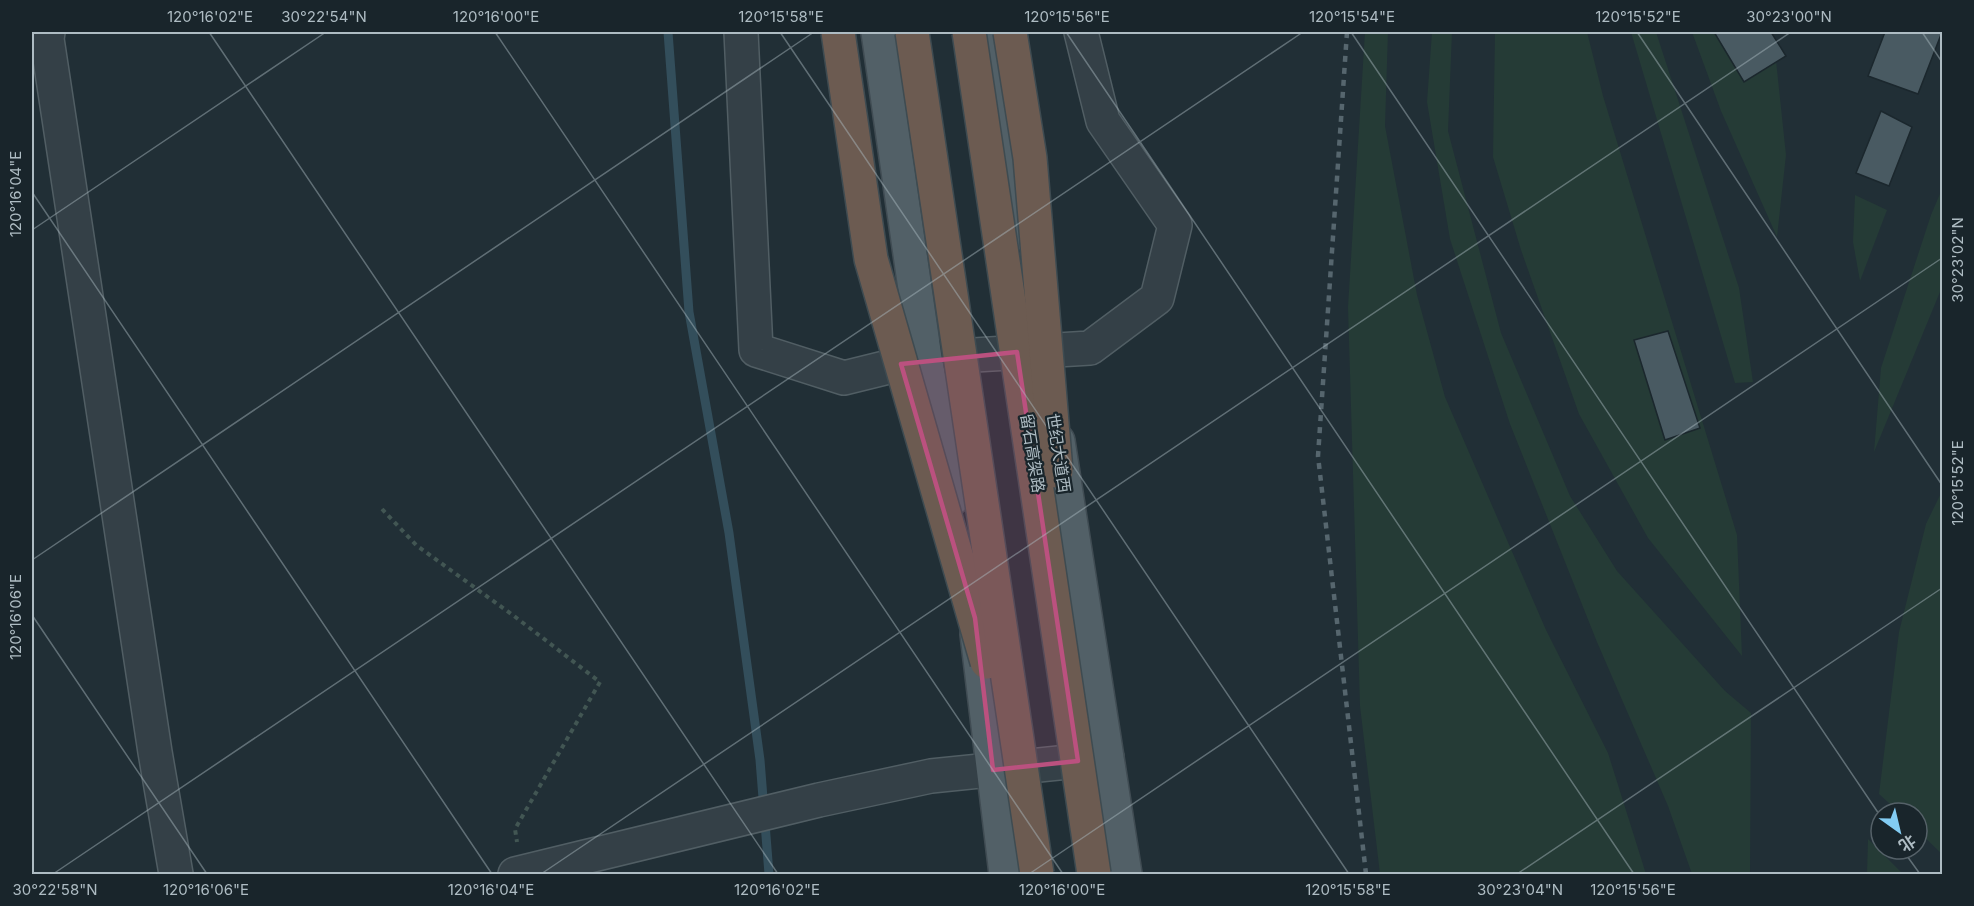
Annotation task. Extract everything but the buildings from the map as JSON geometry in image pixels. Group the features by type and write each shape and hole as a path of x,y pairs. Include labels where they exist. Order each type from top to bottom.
{"highway":[{"path":"838,32 871,259 1024,790"},
{"path":"912,32 1037,874"},
{"name":"留石高架路","path":"969,32 1094,874"},
{"path":"1010,32 1030,158 1083,792"}],"main road":[{"path":"878,32 925,358 971,585 1006,874"},
{"name":"世纪大道西","path":"989,32 1044,350 1125,874"}],"street":[{"path":"48,32 47,39 147,705 176,874"},
{"path":"741,32 756,350 844,378 925,358 1090,348 1157,298 1175,225 1103,121 1081,32"},
{"path":"518,874 819,800 932,776 1107,758"}],"path":[{"path":"382,509 416,545 600,682 515,829 518,874"}],"highlighted area":[{"path":"1017,352 1078,761 993,770 975,618 901,364"}],"green space":[{"path":"1365,32 1388,32 1385,126 1417,295 1445,397 1546,630 1608,753 1646,874 1380,874 1360,706 1348,307"},
{"path":"1432,32 1452,32 1448,131 1501,333 1570,496 1617,571 1725,691 1751,713 1750,874 1692,874 1668,806 1597,642 1510,424 1450,239 1427,102"},
{"path":"1495,32 1587,32 1603,96 1737,535 1742,656 1648,538 1579,414 1521,250 1493,157"},
{"path":"1631,32 1656,32 1739,288 1753,382 1735,383"},
{"path":"1692,32 1773,32 1786,155 1777,237 1721,111"},
{"path":"1942,189 1942,287 1874,452 1881,368 1931,215"},
{"path":"1855,195 1887,210 1860,281 1853,242"},
{"path":"1942,491 1942,854 1929,842 1929,801 1887,801 1879,794 1899,632 1926,524"},
{"path":"1868,839 1869,861 1890,861 1903,874 1867,874"}],"waterway":[{"path":"668,32 689,312 729,533 760,760 769,874"}],"railway":[{"path":"1347,32 1318,456 1366,874"}]}
